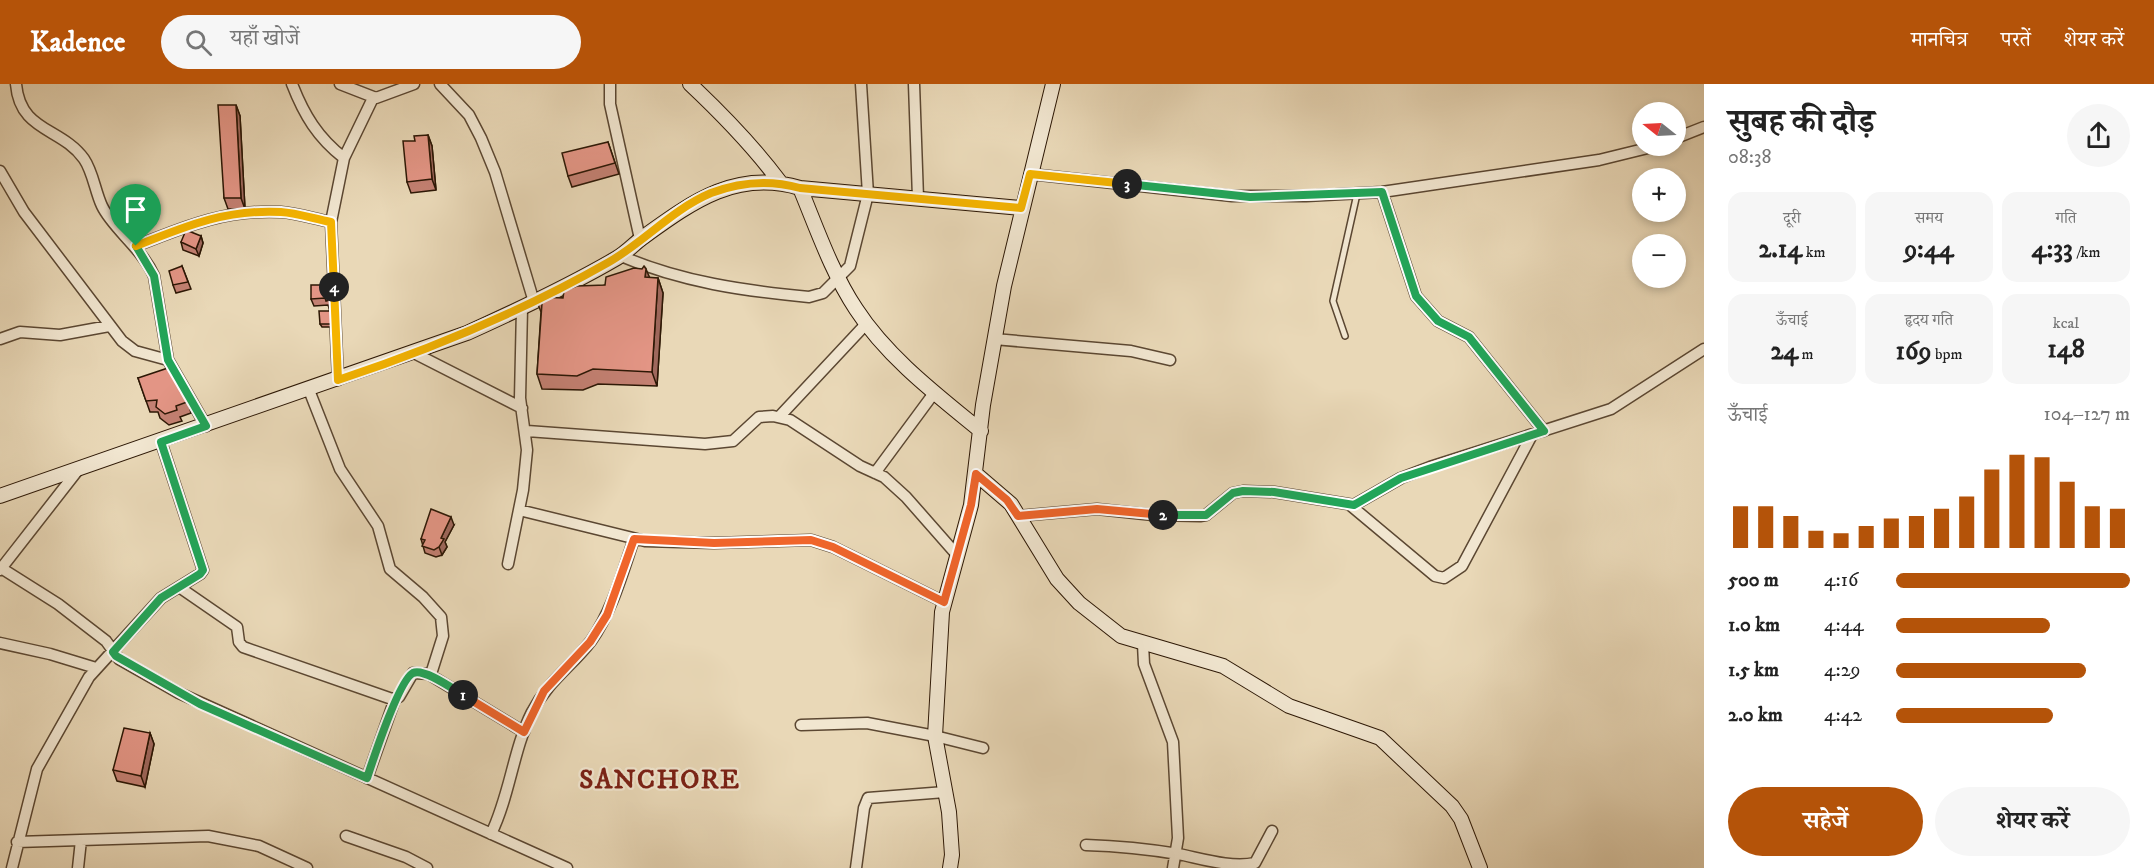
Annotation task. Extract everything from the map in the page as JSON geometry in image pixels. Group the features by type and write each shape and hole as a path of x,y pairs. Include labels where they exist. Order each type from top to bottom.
{"street":[{"path":"16,84 25,113 84,159 104,208 136,246 154,276 168,360 206,426"},
{"path":"292,84 305,115 316,131 344,158"},
{"path":"340,84 373,98 414,84"},
{"path":"440,84 469,115 481,138 528,305 522,408 527,431 527,450 519,510 508,564"},
{"path":"610,84 609,104 640,239"},
{"path":"690,84 733,125 780,182"},
{"path":"621,256 647,267 707,283 806,297 818,296 839,279 852,262 868,194 861,84"},
{"path":"914,84 918,198"},
{"path":"950,868 952,833 935,736 944,602 971,505 994,339 1021,208 1053,84"},
{"path":"338,380 331,222 344,158 373,98"},
{"path":"1686,134 1704,128"},
{"path":"1030,174 1250,197 1357,194 1599,160 1632,152"},
{"path":"0,171 24,213 109,326 135,351 168,360"},
{"path":"0,496 414,353 528,305 621,256 640,239 709,194 737,185 780,182 800,188 1021,208"},
{"path":"800,188 839,279 866,324 934,393 981,431"},
{"path":"1382,192 1416,296 1438,321 1469,337 1544,431"},
{"path":"136,246 198,221 226,214 280,212 331,222"},
{"path":"779,417 866,324"},
{"path":"0,339 20,332 60,335 109,326"},
{"path":"994,339 1131,351 1170,360"},
{"path":"1350,505 1411,475 1611,409 1704,349"},
{"path":"414,353 522,408"},
{"path":"309,390 340,469 378,526 390,569 423,597 441,617 443,636 437,662 430,675"},
{"path":"875,473 934,393"},
{"path":"527,431 705,444 733,441 759,417 779,417 796,423 860,466 889,481 957,555"},
{"path":"1018,516 1097,509 1152,515 1200,516 1206,515 1233,493 1274,492 1350,505 1435,576 1444,578 1462,566 1532,435"},
{"path":"0,866 12,867 37,769 96,668 157,602 203,570 161,442"},
{"path":"78,470 1,569 58,604 106,641 125,664 186,697 567,868"},
{"path":"976,474 1007,500 1050,570 1072,596 1121,636 1222,666 1289,706 1385,741 1452,806 1461,819 1480,868"},
{"path":"519,510 634,539 714,543 811,540 833,547 944,602"},
{"path":"491,834 500,815 524,732 544,691 590,642 607,615 634,539"},
{"path":"179,587 237,627 239,642 243,646 395,699"},
{"path":"0,643 50,654 96,668"},
{"path":"1143,644 1144,664 1173,742 1178,838 1173,868"},
{"path":"367,778 395,699 411,675 416,672 430,675 524,732"},
{"path":"801,725 860,723 935,736 983,748"},
{"path":"856,868 864,808 868,798 945,792"},
{"path":"1086,845 1176,854 1242,867 1255,863 1272,831"},
{"path":"17,842 208,836 259,846 307,868"},
{"path":"346,836 406,857 427,868"},
{"path":"78,868 81,840"}],"lane":[{"path":"1345,336 1333,301 1357,194"}],"building":[{"path":"218,105 236,105 241,198 224,198"},
{"path":"428,135 432,179 407,182 403,141 415,141 414,136"},
{"path":"608,142 615,163 568,176 562,153"},
{"path":"186,230 201,236 196,249 181,242"},
{"path":"182,266 188,282 173,285 169,271"},
{"path":"644,266 645,277 658,278 652,372 593,369 577,376 537,374 542,303 538,304 539,297 563,298 564,291 577,286 605,285 606,277 634,268 642,269"},
{"path":"311,285 329,285 330,300 311,299"},
{"path":"319,311 331,311 333,324 320,324"},
{"path":"168,368 182,389 181,391 184,390 187,402 176,406 177,410 165,414 156,407 157,400 146,401 138,378"},
{"path":"431,509 451,517 441,538 444,539 434,550 422,546 425,540 421,539"},
{"path":"124,728 150,733 141,776 113,770"}],"district":[{"name":"SANCHORE","path":"660,779"}],"route":[{"path":"1030,174 1268,198 1382,192 1416,296 1438,321 1469,337 1544,431 1401,478 1354,505 1274,492 1243,491 1233,493 1206,515 1200,516 1136,514 1097,509 1018,516 1007,500 976,474 971,505 944,602 872,565 833,547 811,540 714,543 656,542 634,539 607,615 590,642 551,681 524,732 430,675 416,672 411,675 399,697 395,699 367,778 200,704 125,664 113,652 161,598 203,570 161,442 206,426 168,360 162,335 154,276 136,246 198,221 226,214 280,212 331,222 338,380 467,333 522,308 621,256 640,239 698,200 737,185 780,182 800,188 1021,208 1030,174"}]}
